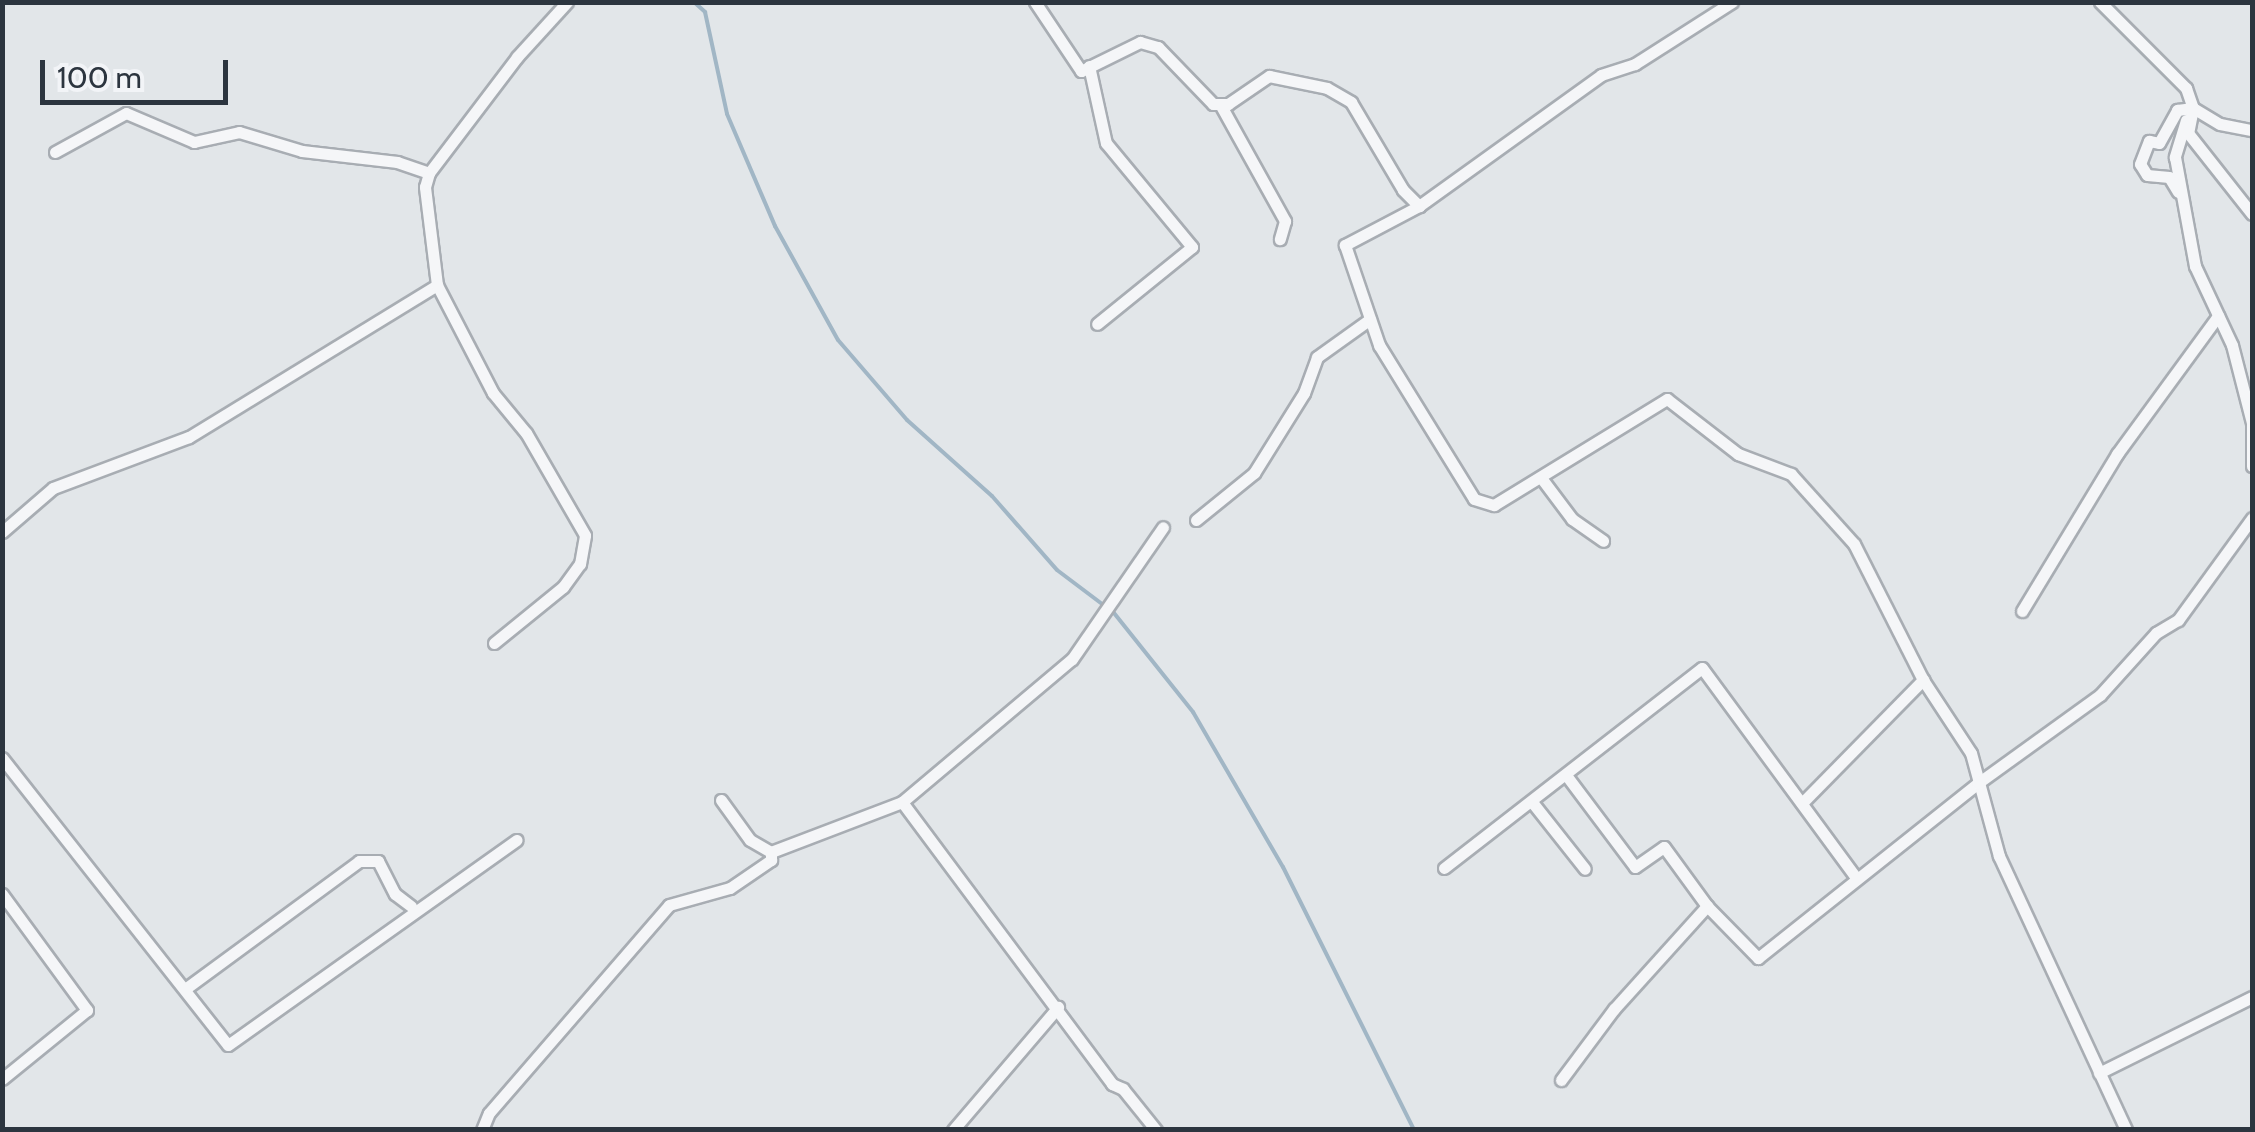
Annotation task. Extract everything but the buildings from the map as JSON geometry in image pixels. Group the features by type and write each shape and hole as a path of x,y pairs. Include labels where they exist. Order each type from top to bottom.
{"street":[{"path":"494,643 563,587 580,564 585,535 526,433 493,393 437,285 429,172 568,2"},
{"path":"1036,2 1081,71 1140,42 1158,46 1220,104 1285,220 1280,239"},
{"path":"1732,2 1635,64 1601,75 1419,206 1345,245 1351,271 1402,389 1474,499 1494,505 1542,479 1666,399 1682,405 1738,454 1792,474 1825,510 1871,571 1923,680 1971,752 1999,856 2126,1130"},
{"path":"2100,2 2186,88 2194,108 2220,124 2252,130"},
{"path":"1090,66 1106,143 1192,246 1096,324"},
{"path":"1220,104 1269,76 1327,88 1351,102 1402,190 1419,206"},
{"path":"2194,108 2186,120 2175,158 2195,266 2218,316 2252,423 2252,466"},
{"path":"2186,209 2174,182 2146,175 2140,164 2149,140 2159,143 2177,110 2194,108"},
{"path":"55,152 126,112 194,142 239,132 302,151 429,172"},
{"path":"2186,120 2200,150 2252,214"},
{"path":"2,532 53,488 189,437 437,285"},
{"path":"2022,611 2118,454 2218,316"},
{"path":"1196,520 1254,473 1304,393 1307,370 1317,357 1370,319"},
{"path":"1542,479 1572,519 1603,542"},
{"path":"1566,775 1634,867 1664,847 1707,906 1758,958 1978,783 2100,696 2156,632 2178,620 2252,518"},
{"path":"771,852 902,802 1044,688 1164,528"},
{"path":"1444,868 1702,668 1856,878"},
{"path":"1802,803 1923,680"},
{"path":"2,758 228,1045 516,840"},
{"path":"721,800 750,840 771,852"},
{"path":"902,802 1112,1084 1123,1088 1155,1129"},
{"path":"1532,802 1585,868"},
{"path":"482,1130 489,1113 670,905 730,888 771,860 771,852"},
{"path":"185,989 359,861 378,861 395,894 411,906"},
{"path":"2,894 87,1010 2,1080"},
{"path":"1561,1080 1614,1009 1707,906"},
{"path":"2099,1073 2252,997"},
{"path":"953,1130 1058,1008"}],"waterway":[{"path":"694,2 705,12 727,114 775,226 838,340 907,420 992,496 1057,570 1114,613 1193,712 1283,867 1414,1130"}]}
